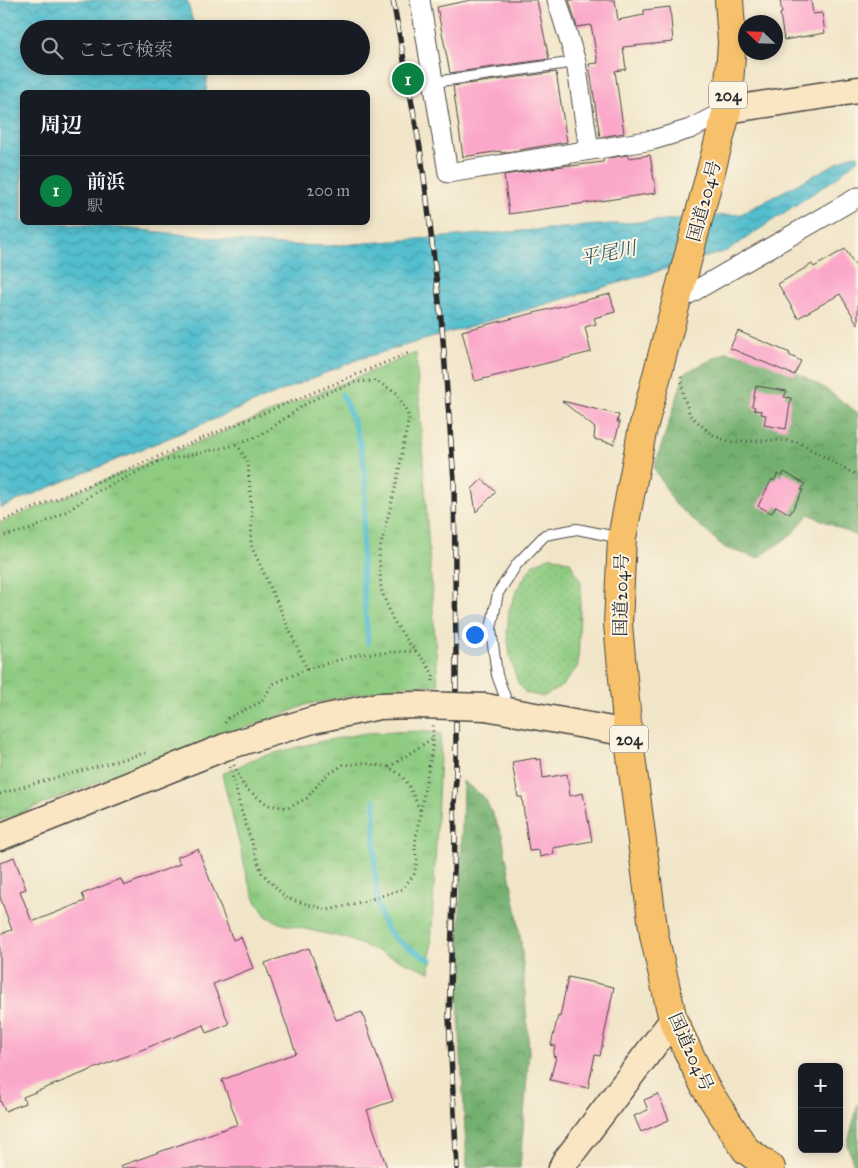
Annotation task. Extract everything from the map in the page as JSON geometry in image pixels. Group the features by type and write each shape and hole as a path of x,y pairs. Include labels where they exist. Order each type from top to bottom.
{"highway":[{"name":"国道204号","path":"729,0 732,43 727,110 708,188 642,432 622,538 618,624 628,733 654,934 673,1020 705,1088 746,1150 771,1168"}],"street":[{"path":"557,0 576,62 590,150"},
{"path":"424,1 448,173 653,140 690,128 727,110 858,90"},
{"path":"680,292 858,197"},
{"path":"0,837 225,746 313,720 379,706 498,709 628,733"},
{"path":"562,1168 673,1020"}],"lane":[{"path":"434,82 576,62"},
{"path":"498,709 491,629 498,593 516,564 545,535 576,530 622,538"}],"path":[{"path":"0,522 411,352"},
{"path":"661,358 681,376 684,398 690,415 712,435 730,442 778,440 798,442 858,476"},
{"path":"340,381 342,386"},
{"path":"0,537 32,528 67,511 96,492 158,462 237,444 261,435 304,405 342,386 356,382 376,381 397,393 409,417 396,485 379,552 381,589 392,620 433,674 428,706 433,737 415,849 414,875 402,889 369,900 328,910 286,898 262,873 242,812 225,746"},
{"path":"237,444 248,463 252,516 251,544 307,669"},
{"path":"416,651 360,654 307,669 273,684 261,702 228,718 220,733 244,787 268,805 288,808 307,798 323,778 343,765 363,763 389,767 402,776 421,811"},
{"path":"389,767 433,737"},
{"path":"0,794 154,751"}],"green space":[{"path":"726,352 774,360 823,387 858,413 858,537 809,514 791,535 758,558 725,548 675,504 654,468 685,373"},
{"path":"416,353 438,685 408,685 308,704 265,722 213,737 0,821 0,523"},
{"path":"552,556 570,562 581,582 578,666 562,686 543,697 526,693 518,683 510,656 507,633 509,610 518,588 533,564"},
{"path":"425,731 441,734 430,972 345,938 279,923 266,916 256,901 249,883 222,774 259,757 318,742 366,733"},
{"path":"463,781 485,798 502,835 517,915 522,950 529,1051 520,1168 467,1168 458,997"},
{"path":"858,1104 858,1168 855,1168 847,1145"}],"water":[{"name":"平尾川","path":"0,0 187,0 193,20 20,20 20,75 208,75 206,90 20,90 20,225 111,227 268,244 328,246 741,214 850,156 858,155 858,159 836,178 727,251 359,359 0,508"}],"building":[{"path":"471,0 537,0 549,59 450,73 437,7"},
{"path":"569,0 615,0 618,20 644,15 644,10 670,7 673,42 623,47 626,69 615,71 624,133 600,137 589,64 598,63 591,25 577,27"},
{"path":"780,0 811,0 813,14 822,13 825,33 784,40 783,15 780,14 782,13"},
{"path":"556,72 567,142 463,157 453,86"},
{"path":"628,155 628,158 650,155 656,193 509,214 504,175 603,162 603,159"},
{"path":"845,249 858,270 858,325 840,294 798,318 778,284 812,264 814,267"},
{"path":"610,294 615,312 594,318 596,324 585,327 591,352 475,381 462,331"},
{"path":"738,331 790,353 789,355 801,361 794,375 730,348"},
{"path":"756,386 787,391 784,397 791,398 786,429 764,425 766,415 761,414 762,411 754,410 755,407 752,406"},
{"path":"562,401 619,415 617,422 620,422 614,444 594,439 595,428"},
{"path":"784,472 805,484 790,514 776,506 772,513 758,506 772,479 774,481 778,474 782,477"},
{"path":"482,479 496,492 476,512 472,489"},
{"path":"536,758 536,760 541,759 543,778 567,774 570,796 583,793 592,841 553,848 554,854 540,857 539,850 529,851 522,797 518,797 512,762"},
{"path":"198,849 233,940 241,937 253,968 213,984 229,1024 207,1033 204,1025 23,1097 25,1103 5,1111 0,1100 0,934 12,930 0,897 0,863 14,857 26,889 20,891 32,922 85,901 82,894 121,879 124,886 180,864 177,857"},
{"path":"309,948 336,1020 362,1012 393,1101 367,1110 387,1168 121,1168 120,1166 238,1124 222,1080 296,1053 265,963"},
{"path":"568,977 614,987 600,1056 595,1055 588,1088 550,1080 556,1057 553,1056 555,1046 551,1045 558,1016 560,1017"},
{"path":"658,1094 669,1120 641,1132 634,1116 648,1110 644,1100"}],"waterway":[{"path":"342,394 357,434 364,465 365,495 362,566 368,643"},
{"path":"375,800 376,886 382,918 391,934 408,947 431,960"}],"railway":[{"path":"393,0 420,148 427,200 442,327 454,480 456,780 449,1018 457,1168"}],"place":[{"name":"前浜","path":"408,79"}]}
